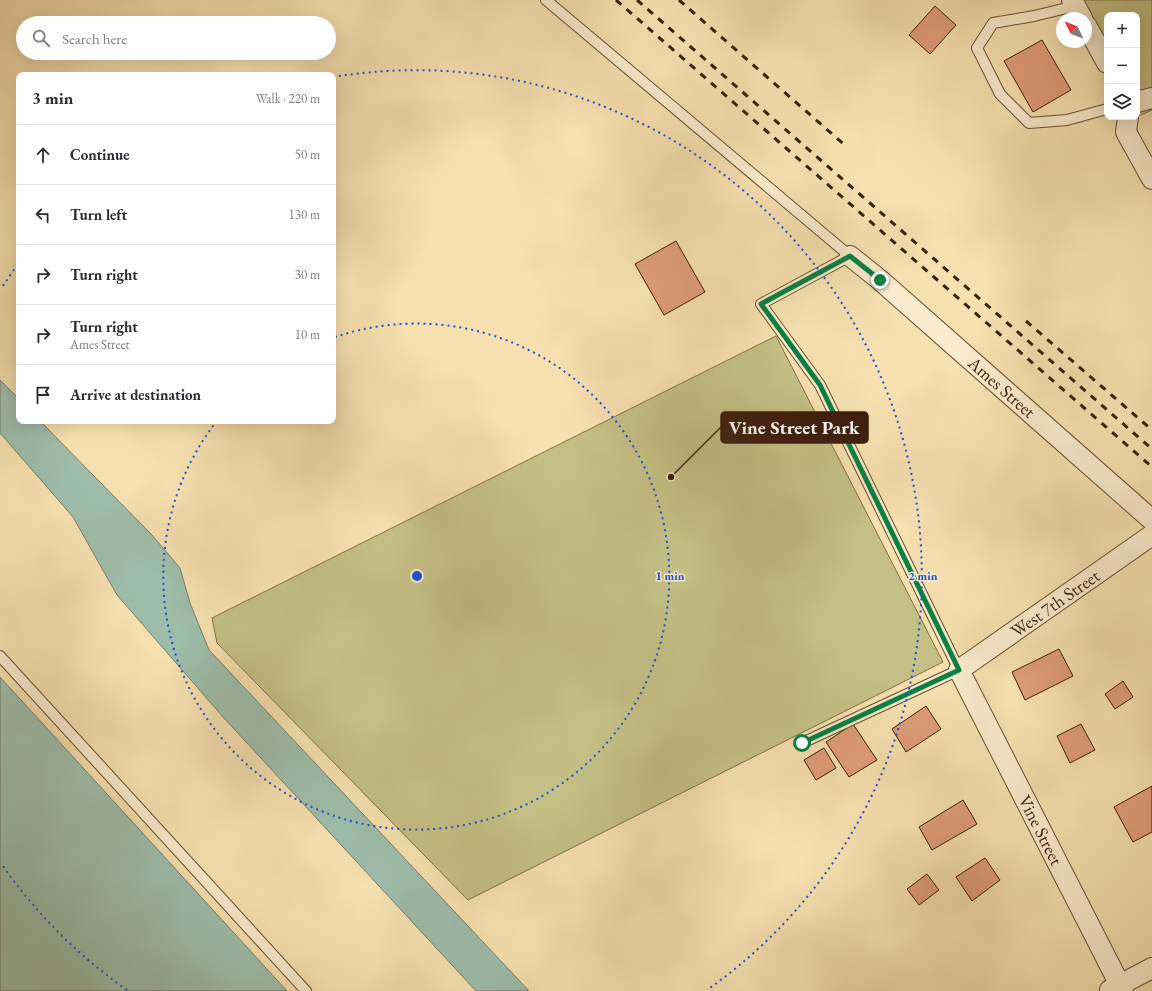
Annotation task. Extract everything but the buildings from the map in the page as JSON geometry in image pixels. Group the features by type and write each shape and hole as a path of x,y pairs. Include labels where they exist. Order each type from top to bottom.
{"street":[{"path":"1092,37 1104,58"},
{"path":"1140,101 1152,98"},
{"path":"1128,120 1126,132 1152,179"},
{"name":"Ames Street","path":"850,256 880,280 1152,520"},
{"name":"West 7th Street","path":"959,670 1152,536"},
{"name":"Vine Street","path":"959,670 1117,989"},
{"path":"1117,989 1152,968"}],"lane":[{"path":"546,0 850,256 761,304 820,385 959,670 802,743"},
{"path":"1076,8 993,23 977,48 1000,94 1029,124 1067,120 1104,110"},
{"path":"0,656 306,991"}],"shaded area":[{"path":"1064,0 1152,0 1152,110 1140,116 1140,12 1104,12 1104,70 1092,48 1092,12 1071,12"},
{"path":"776,336 943,662 468,900 217,643 212,618"},
{"path":"0,380 16,396 16,424 43,424 152,535 180,568 190,603 209,650 529,991 476,991 223,717 117,595 73,517 0,433"},
{"path":"0,677 287,991 0,991"}],"railway":[{"path":"616,0 1152,467"},
{"path":"637,0 1152,449"},
{"path":"679,0 847,147"},
{"path":"1026,321 1152,430"}],"place":[{"name":"Vine Street Park","path":"671,477"}],"route":[{"path":"802,743 959,670 820,385 761,304 850,256 880,280"}]}
